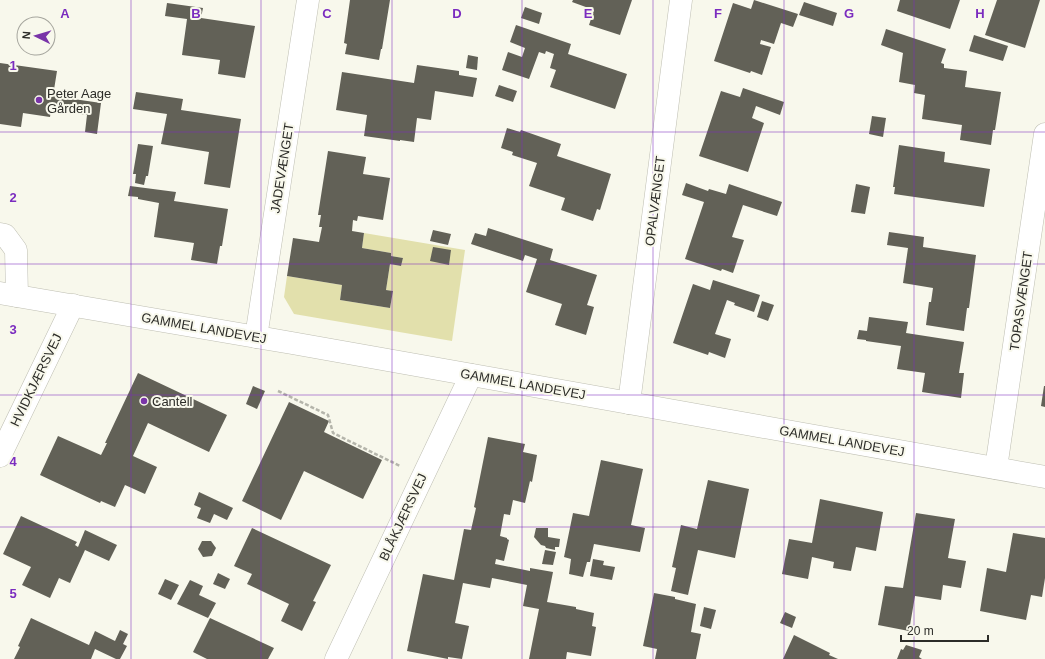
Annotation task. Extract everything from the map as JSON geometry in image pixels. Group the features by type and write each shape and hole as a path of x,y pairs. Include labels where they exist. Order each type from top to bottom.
{"street":[{"name":"JADEVÆNGET","path":"256,337 308,0"},
{"name":"OPALVÆNGET","path":"629,403 681,0"},
{"name":"TOPASVÆNGET","path":"996,468 1045,134"},
{"path":"0,234 5,235 16,250 8,294"},
{"name":"GAMMEL LANDEVEJ","path":"8,294 1045,477"},
{"name":"HVIDKJÆRSVEJ","path":"0,456 73,305"},
{"name":"BLÅKJÆRSVEJ","path":"336,659 470,375"}],"path":[{"path":"278,391 328,415 333,433 422,477"}],"shaded area":[{"path":"364,233 465,250 452,341 294,314 284,297 287,276 342,285 340,300 390,308 393,291 386,290 390,264 401,266 403,258 391,256 391,253 362,248"}],"building":[{"path":"350,0 390,0 379,60 345,54 347,44 344,43"},
{"path":"573,0 632,0 620,35 589,25 594,10 572,2"},
{"path":"754,0 798,14 793,27 781,23 774,44 761,40 760,44 771,47 762,75 751,71 750,73 714,61 733,3 751,9"},
{"path":"900,0 960,0 950,29 897,11"},
{"path":"997,0 1040,0 1025,48 985,35"},
{"path":"804,2 837,13 833,26 799,15"},
{"path":"167,3 203,8 201,18 255,26 245,78 218,74 220,60 182,55 187,19 165,16"},
{"path":"525,7 542,13 539,24 521,18"},
{"path":"516,25 571,44 568,54 627,74 615,109 550,87 556,70 550,68 554,54 546,51 545,54 539,52 529,79 502,70 508,52 522,57 525,48 510,42"},
{"path":"886,29 946,49 941,63 944,64 944,68 967,71 965,87 1001,92 991,145 960,140 962,125 922,119 925,95 914,93 915,85 899,82 903,53 881,45"},
{"path":"974,35 1008,46 1003,61 969,51"},
{"path":"468,55 478,57 477,70 466,68"},
{"name":"Peter Aage Gården","path":"0,63 57,71 53,96 101,103 97,134 85,132 87,115 51,110 50,117 23,113 21,127 0,124"},
{"path":"417,65 459,71 459,75 477,78 473,97 435,91 431,120 417,118 414,142 364,136 367,115 336,110 342,72 414,83"},
{"path":"499,85 517,91 513,102 495,96"},
{"path":"743,88 784,102 780,115 756,106 752,118 764,123 748,172 699,156 721,91 740,97"},
{"path":"136,92 183,99 181,110 241,119 230,188 204,184 209,152 161,144 167,114 133,109"},
{"path":"872,116 886,118 883,137 869,134"},
{"path":"507,128 520,132 521,130 561,144 557,156 611,174 600,210 597,209 593,221 561,210 565,198 529,186 537,163 512,155 513,152 501,148"},
{"path":"138,144 153,146 148,176 146,176 144,185 135,183 136,174 133,174"},
{"path":"899,145 945,152 944,162 990,169 984,207 894,194 895,187 893,187"},
{"path":"328,151 366,157 363,174 390,178 383,220 358,216 357,221 353,220 352,231 364,233 362,248 391,253 391,256 403,258 401,266 390,264 386,290 393,291 390,308 340,300 342,285 287,276 293,238 319,242 322,227 319,227 321,215 318,215"},
{"path":"686,183 708,191 709,189 726,194 729,184 782,202 777,216 743,205 732,237 744,240 733,273 722,269 721,271 685,259 704,202 682,195"},
{"path":"856,184 870,187 865,214 851,212"},
{"path":"130,186 176,192 174,201 228,209 222,246 220,246 217,264 191,260 194,243 154,237 159,203 138,199 138,197 128,196"},
{"path":"488,228 553,249 550,260 597,275 587,305 594,307 586,335 555,325 562,304 526,292 537,259 525,255 523,261 471,244 475,233 486,236"},
{"path":"433,230 451,234 448,245 430,241"},
{"path":"889,232 924,237 923,247 976,255 969,308 967,308 964,331 926,325 929,302 931,302 933,288 903,283 908,248 887,245"},
{"path":"433,247 451,250 449,265 430,261"},
{"path":"713,280 760,295 754,312 734,305 735,303 727,300 715,334 731,339 725,358 709,352 708,355 673,343 693,284 710,290"},
{"path":"762,301 774,305 768,321 757,317"},
{"path":"869,317 908,322 906,333 964,342 959,373 964,373 961,398 922,392 925,373 897,369 901,346 857,339 859,330 867,331"},
{"path":"138,373 227,415 209,452 148,423 133,456 157,467 145,494 125,485 115,507 101,501 100,503 40,475 58,436 101,455 107,443 105,443"},
{"path":"253,386 265,391 257,409 246,404"},
{"path":"1045,386 1045,407 1041,406"},
{"path":"289,402 329,421 324,432 382,460 363,499 304,471 281,520 242,501"},
{"path":"488,437 525,444 523,452 537,455 532,482 530,481 525,503 513,500 510,515 504,514 500,536 509,540 504,561 496,559 495,564 530,571 530,568 553,572 547,602 576,607 576,609 594,613 592,626 596,627 591,656 567,652 566,659 529,659 539,609 523,606 527,585 492,578 490,588 463,583 455,623 469,626 462,659 448,657 448,659 407,651 423,574 454,580 464,529 471,530"},
{"path":"601,460 643,469 631,525 645,528 640,552 594,544 590,562 587,562 583,577 569,574 571,559 564,557 573,513 589,516"},
{"path":"708,480 749,489 735,558 698,550 688,595 671,591 676,568 672,567 681,525 697,529"},
{"path":"199,492 233,508 227,520 214,514 210,523 197,518 201,508 194,505"},
{"path":"820,499 883,512 876,551 856,547 851,571 833,568 834,562 812,557 808,579 782,574 789,539 812,543"},
{"path":"916,513 955,519 948,558 966,561 961,588 943,585 941,600 915,596 909,631 878,625 885,586 903,588"},
{"path":"21,516 77,542 75,545 78,547 85,530 117,545 109,561 85,550 70,583 59,578 50,598 22,585 31,567 3,554"},
{"path":"252,528 331,565 313,601 316,602 302,631 281,621 289,604 247,584 252,574 234,566"},
{"path":"536,528 548,528 548,537 560,539 559,547 555,547 555,550 541,545 534,537"},
{"path":"1013,533 1045,538 1045,578 1042,597 1031,595 1026,620 980,611 987,568 1006,572"},
{"path":"202,541 211,541 216,548 212,556 203,557 198,549"},
{"path":"545,550 556,552 553,565 542,564"},
{"path":"593,559 604,561 603,565 615,567 612,580 590,576"},
{"path":"218,573 230,579 225,589 213,584"},
{"path":"165,579 179,585 171,600 158,594"},
{"path":"190,580 203,586 199,595 216,603 208,618 177,604"},
{"path":"654,593 675,597 675,599 696,604 691,632 701,634 696,659 655,659 657,649 643,646"},
{"path":"704,607 716,610 711,629 700,626"},
{"path":"785,612 796,617 792,628 780,623"},
{"path":"31,618 89,645 95,631 115,641 120,630 128,634 123,644 127,646 120,659 116,659 95,649 91,659 14,659 20,647 18,646"},
{"path":"210,618 274,648 268,659 207,659 193,652"},
{"path":"794,635 830,653 829,655 838,659 783,659"},
{"path":"906,645 922,650 919,657 922,659 897,659 901,649 903,650"}],"place":[{"name":"Peter Aage Gården","path":"39,100"},
{"name":"Cantell","path":"144,401"}]}
